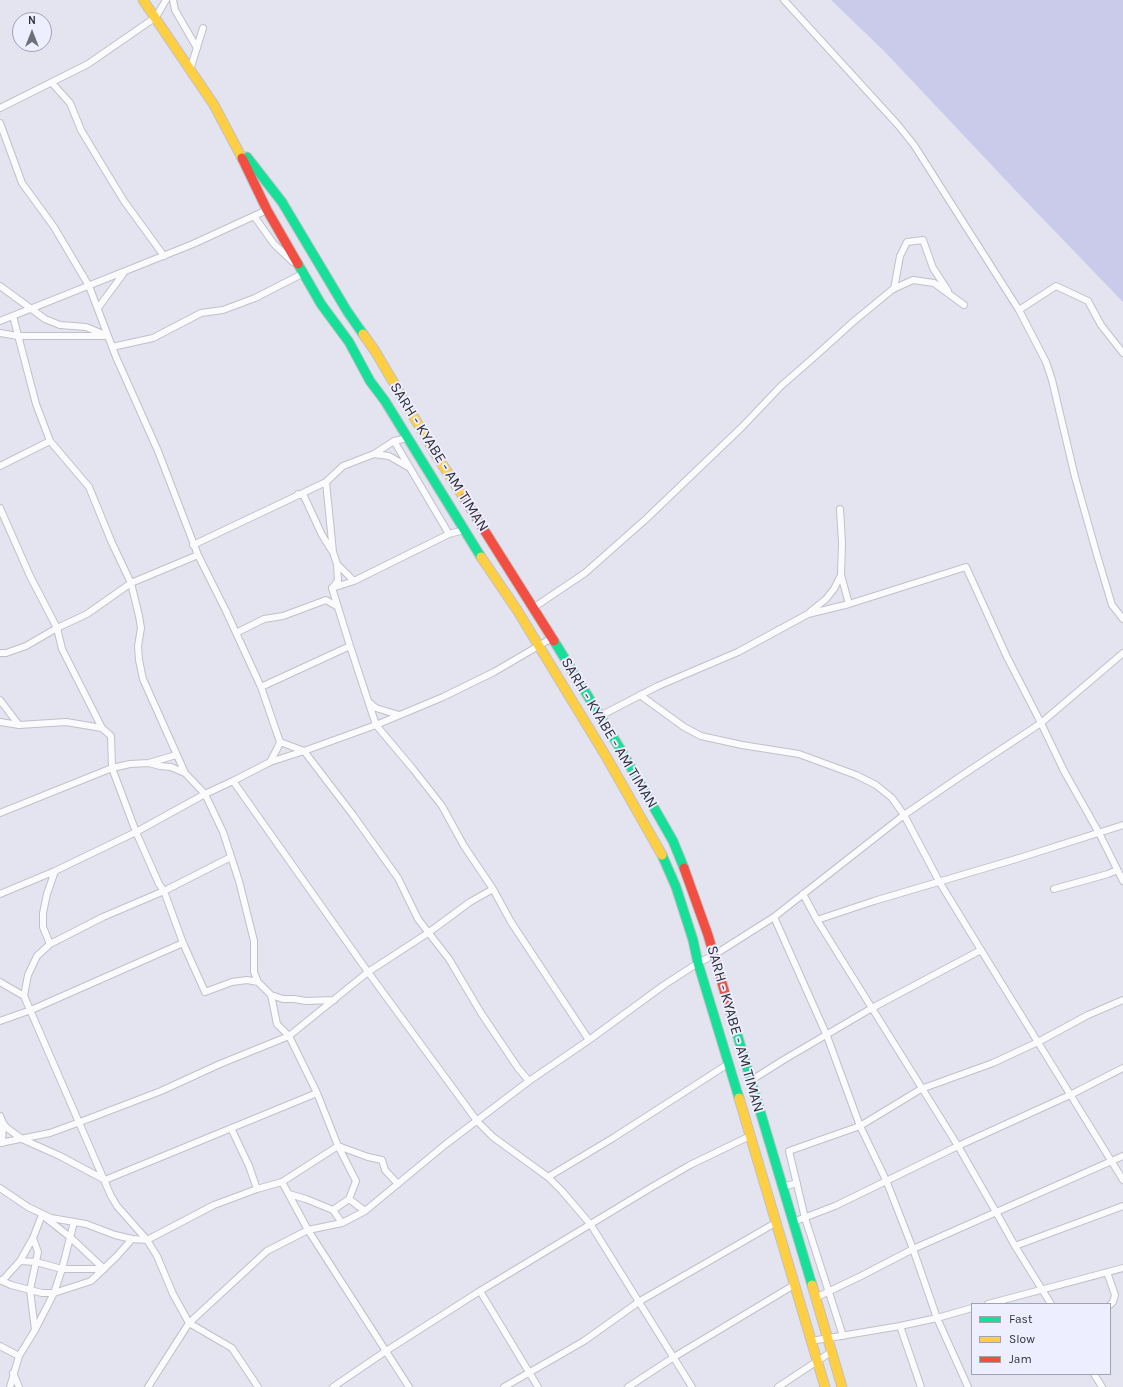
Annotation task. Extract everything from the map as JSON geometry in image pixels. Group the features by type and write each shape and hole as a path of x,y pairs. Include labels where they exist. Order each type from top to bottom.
{"highway":[{"name":"SARH - KYABE - AM TIMAN","path":"143,0 156,17 214,105 236,144 267,210 321,304 349,342 370,381 385,401 464,530 517,610 607,758 659,848 676,887 693,940 698,963 777,1222 810,1342 825,1387"},
{"name":"SARH - KYABE - AM TIMAN","path":"236,144 282,202 347,311 375,351 435,452 600,716 673,841 690,882 714,955 750,1081 842,1387"}],"street":[{"path":"0,108 88,64 156,17 166,0"},
{"path":"173,0 175,10 197,48"},
{"path":"784,0 898,125 914,145 1019,310 1046,362 1112,605 1123,619"},
{"path":"190,70 203,28"},
{"path":"52,83 70,103 81,130 124,201 164,256"},
{"path":"0,123 22,183 54,228 89,286 112,347 158,451 193,545 261,687 280,742 270,762"},
{"path":"0,321 124,273 267,210"},
{"path":"112,347 153,338 201,313 223,310 255,298 304,273 274,244 254,216"},
{"path":"894,289 900,256 906,242 923,240 933,268 949,295"},
{"path":"98,308 124,273"},
{"path":"533,608 585,573 640,524 742,427 781,386 812,360 852,322 894,289 913,280 934,283 964,305"},
{"path":"0,286 31,309 60,325 86,327 108,336"},
{"path":"1019,310 1056,286 1088,301 1102,325 1123,354"},
{"path":"13,316 36,404 50,441 89,487 112,543 131,583 141,628 138,646 143,679 185,773 205,794 223,832 239,881 254,941 254,972 258,982 271,995 283,999 306,1001 334,1000"},
{"path":"0,333 18,336 108,336"},
{"path":"193,545 326,482 343,466 374,454 394,441 408,438"},
{"path":"0,466 50,441"},
{"path":"394,441 449,534"},
{"path":"374,454 389,456 410,468"},
{"path":"326,482 333,552 337,564 338,581 332,588"},
{"path":"298,494 304,496 322,535 333,552"},
{"path":"0,508 30,576 57,628 62,649 102,728 111,736 112,768 136,832 159,884 164,891 183,943 205,992 232,982 247,980 258,982"},
{"path":"840,509 842,543 841,575 849,604"},
{"path":"332,588 354,581 449,534 464,530"},
{"path":"0,653 6,653 26,646 57,628 87,614 131,583 198,555"},
{"path":"337,564 354,581"},
{"path":"808,614 849,604 966,567 1007,657 1042,723 1064,771 1099,833 1123,881"},
{"path":"600,716 658,686 738,652 808,614 826,599 834,589 841,575"},
{"path":"332,588 376,725 442,806 464,846 493,889 511,922 589,1040"},
{"path":"236,633 264,619 283,616 326,600 338,607"},
{"path":"0,894 55,871 136,832 205,794 270,762 304,752 376,725 443,697 494,672 552,638"},
{"path":"261,687 350,646"},
{"path":"148,1387 189,1323 267,1251 308,1230 342,1223 365,1211 446,1144 529,1081 589,1040 664,985 774,916 904,815 1042,723 1123,653"},
{"path":"640,695 684,727 701,736 799,754 856,775 876,785 892,798 904,815 940,883 1123,1180"},
{"path":"0,700 19,725"},
{"path":"368,702 376,708 399,715"},
{"path":"0,722 19,725 66,722 102,728"},
{"path":"280,742 304,752 353,815 398,878 418,919 449,959 481,1013 518,1068 529,1081"},
{"path":"0,813 112,768 130,764 149,763 176,755"},
{"path":"149,763 171,767 185,773"},
{"path":"233,781 368,972 477,1121 493,1137 548,1178 562,1191 591,1225 640,1301 692,1387"},
{"path":"817,920 1123,825"},
{"path":"24,996 28,975 37,956 50,944 103,917 164,891 231,857"},
{"path":"1054,889 1108,874 1117,870"},
{"path":"50,944 43,927 43,913 47,894 55,871"},
{"path":"3,1123 1,1143 50,1133 161,1091 220,1064 289,1036 368,972 428,933 470,902 493,889"},
{"path":"802,894 921,1089 958,1146 1014,1246 1050,1303"},
{"path":"774,916 827,1036 860,1126 886,1180 913,1249 937,1318 968,1387"},
{"path":"0,1021 31,1010 183,943"},
{"path":"750,1081 872,1008 981,950"},
{"path":"247,980 254,972"},
{"path":"0,982 24,996 111,1196 117,1206 147,1240 157,1256 173,1294 189,1323 232,1348 258,1387"},
{"path":"271,995 277,1024 289,1036 317,1093 338,1146 356,1181 349,1199 333,1210"},
{"path":"843,1336 805,1218 789,1151 860,1126 921,1089 994,1062 1038,1042 1088,1015 1123,1000"},
{"path":"548,1178 728,1064"},
{"path":"793,1222 835,1206 886,1180 1070,1095 1123,1068"},
{"path":"105,1180 317,1093"},
{"path":"0,1116 3,1123 22,1139 60,1156 105,1180"},
{"path":"231,1128 249,1166 257,1189"},
{"path":"334,1387 386,1351 480,1291 690,1165 750,1136"},
{"path":"338,1146 368,1157 382,1160 385,1170 398,1184"},
{"path":"0,1188 28,1207 51,1218 86,1224 132,1239 147,1240 214,1205 257,1189 282,1182 338,1146"},
{"path":"815,1298 913,1249 1123,1156"},
{"path":"282,1182 308,1230 409,1387"},
{"path":"783,1187 796,1183"},
{"path":"289,1194 333,1210 342,1223"},
{"path":"349,1199 365,1211"},
{"path":"1014,1246 1123,1206"},
{"path":"42,1214 33,1238 20,1261 1,1281 42,1293 54,1293 91,1281 132,1239"},
{"path":"42,1214 70,1237 104,1269"},
{"path":"10,1387 19,1356 35,1330 54,1293 74,1222"},
{"path":"504,1387 584,1341 640,1301 777,1222"},
{"path":"33,1238 38,1252 30,1290 35,1330"},
{"path":"20,1261 36,1262 62,1269 104,1269"},
{"path":"992,1303 1123,1268"},
{"path":"1107,1272 1114,1295 1113,1302 1111,1304"},
{"path":"628,1387 674,1357 794,1285"},
{"path":"480,1291 538,1387"},
{"path":"810,1342 900,1326 971,1308"},
{"path":"900,1326 921,1387"},
{"path":"0,1346 19,1356"},
{"path":"778,1387 831,1352"},
{"path":"13,1373 19,1387"},
{"path":"1095,1375 1102,1387"}],"shaded area":[{"path":"831,0 1123,0 1123,302 885,52"}],"traffic: fast":[{"path":"247,157 282,202 347,311 363,334"},
{"path":"298,264 321,304 349,342 370,381 385,401 481,557"},
{"path":"554,641 621,750 673,841 684,868"},
{"path":"662,855 676,887 693,940 698,963 739,1098"},
{"path":"729,1007 812,1285"}],"traffic: slow":[{"path":"143,0 214,105 242,158"},
{"path":"363,334 375,351 435,453 464,498"},
{"path":"481,557 517,610 607,758 662,855"},
{"path":"739,1098 825,1387"},
{"path":"812,1285 842,1387"}],"traffic: jam":[{"path":"242,158 267,210 298,264"},
{"path":"464,498 554,641"},
{"path":"684,868 708,935 729,1007"}]}
